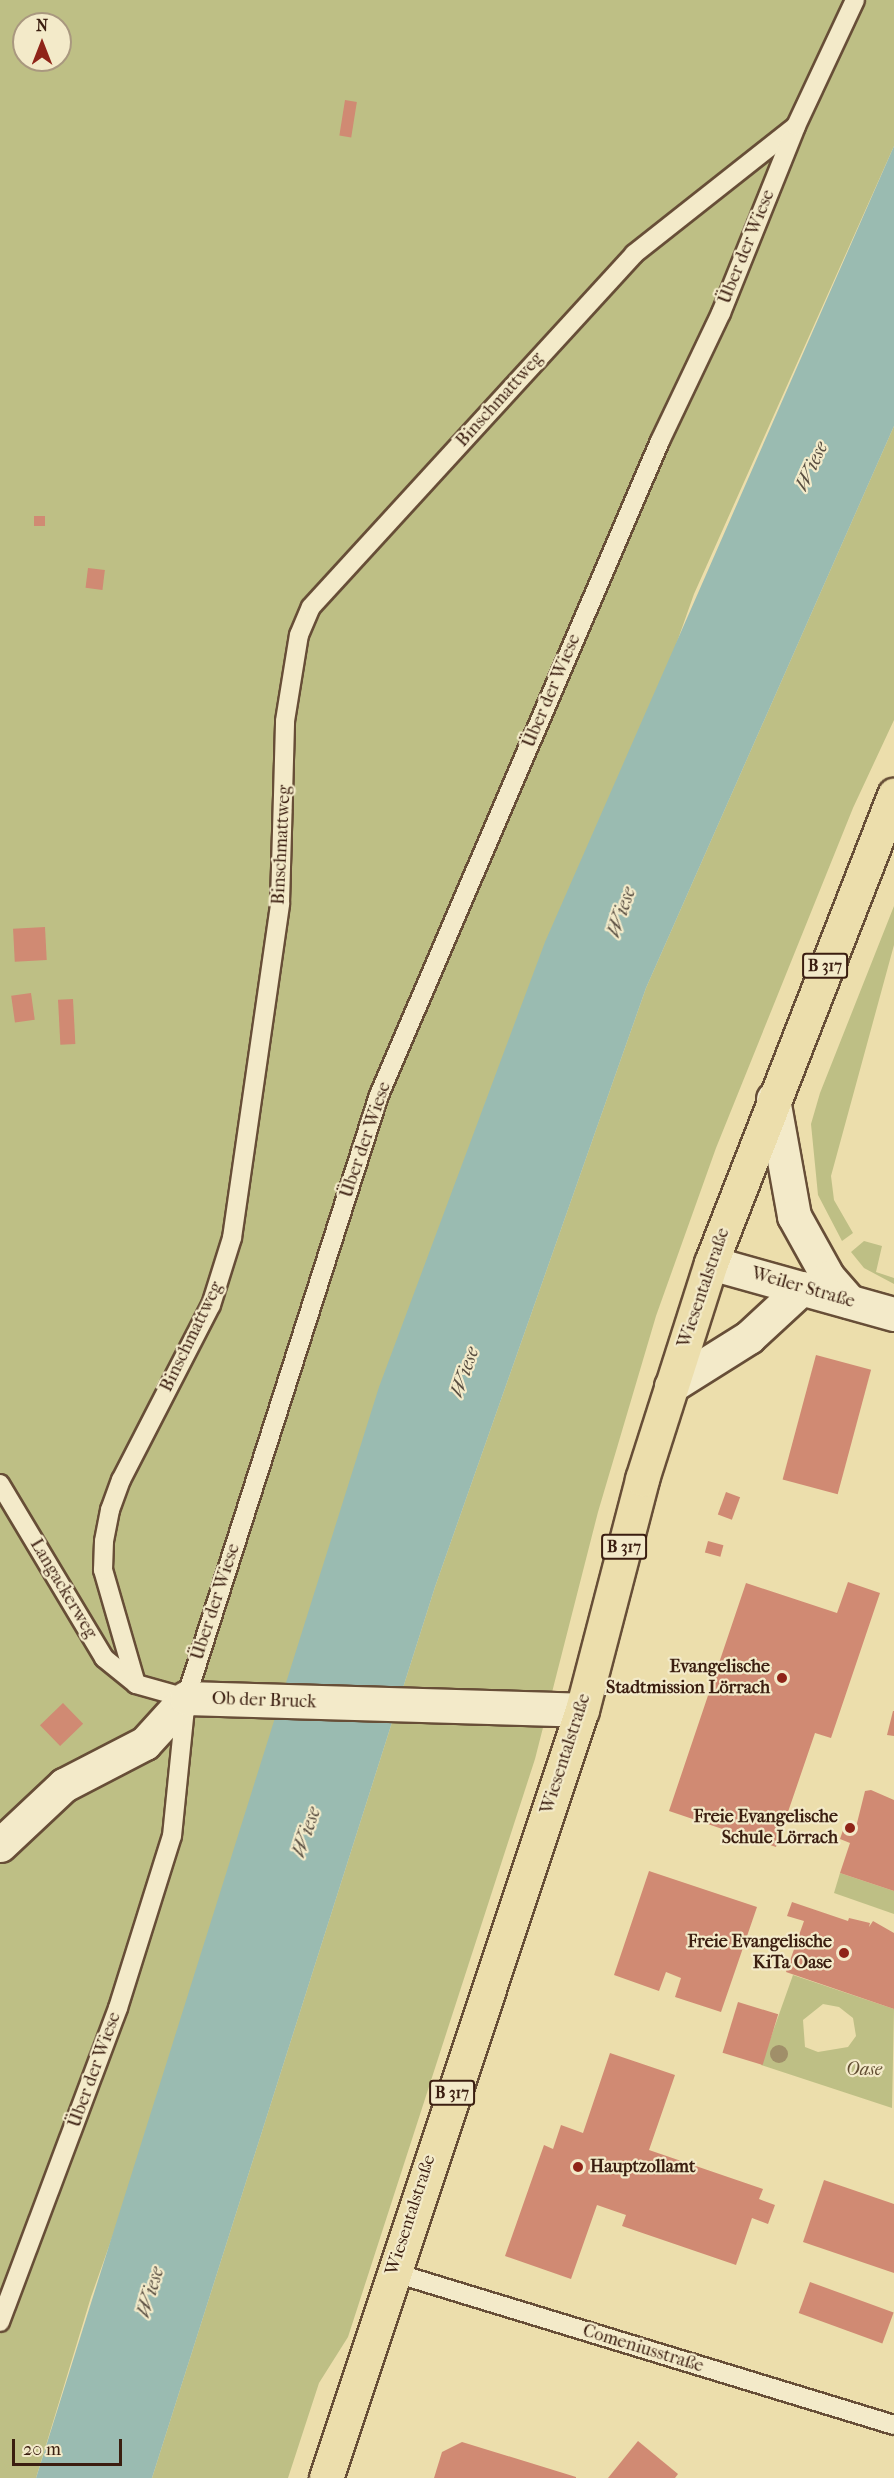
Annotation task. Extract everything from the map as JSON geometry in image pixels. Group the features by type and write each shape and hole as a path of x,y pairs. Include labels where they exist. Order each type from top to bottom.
{"main road":[{"name":"Wiesentalstraße","path":"326,2478 392,2272 582,1710 642,1479 711,1263 773,1099 894,795"}],"street":[{"path":"773,1099 794,1216 822,1268 849,1301"},
{"name":"Weiler Straße","path":"711,1263 894,1314"},
{"path":"671,1386 749,1337 802,1288"},
{"name":"Ob der Bruck","path":"0,1845 64,1785 145,1743 198,1699 582,1710"}],"lane":[{"name":"Über der Wiese","path":"0,2322 118,2008 172,1836 198,1699 379,1095 660,441 721,313 796,126 855,0"},
{"name":"Binschmattweg","path":"136,1684 103,1570 105,1541 110,1510 122,1480 211,1305 232,1238 280,903 285,722 299,634 311,607 634,254 796,126"},
{"name":"Langackerweg","path":"0,1484 104,1658 136,1684"},
{"path":"136,1684 198,1699"},
{"name":"Comeniusstraße","path":"392,2272 894,2425"}],"green space":[{"path":"0,0 894,0 894,146 694,594 91,2297 36,2478 0,2478"},
{"path":"894,426 894,720 853,808 716,1148 656,1316 598,1512 535,1759 348,2337 319,2383 288,2478 152,2478 435,1587 646,988"},
{"path":"894,906 894,945 831,1176 834,1200 853,1233 842,1241 818,1195 811,1124 820,1093"},
{"path":"864,1241 882,1246 876,1272 894,1278 894,1284 864,1268 851,1252"},
{"path":"840,1873 894,1891 894,1914 834,1893"},
{"name":"Oase","path":"793,1975 894,2009 892,2108 761,2065","holes":["823,2004 839,2007 853,2018 856,2036 848,2047 818,2052 805,2047 803,2020"]}],"water":[{"name":"Wiese","path":"894,146 894,426 646,988 435,1587 152,2478 36,2478 379,1387 545,942"}],"building":[{"path":"345,100 357,102 351,137 339,136"},
{"path":"34,516 45,516 45,526 34,526"},
{"path":"88,568 105,570 102,590 86,588"},
{"path":"45,927 47,960 15,962 13,929"},
{"path":"31,993 35,1020 15,1023 11,996"},
{"path":"73,999 75,1044 60,1045 58,1000"},
{"path":"816,1355 871,1370 838,1494 783,1480"},
{"path":"726,1492 740,1497 732,1520 718,1515"},
{"path":"708,1541 723,1545 720,1557 705,1553"},
{"name":"Evangelische Stadtmission Lörrach","path":"848,1582 880,1593 831,1738 815,1733 776,1847 669,1811 746,1583 837,1613"},
{"path":"63,1703 83,1724 60,1746 40,1725"},
{"path":"894,1711 894,1736 887,1735"},
{"path":"871,1790 894,1800 894,1891 840,1873 850,1843 840,1839 844,1827 855,1831 865,1791"},
{"path":"649,1871 757,1907 721,2012 675,1997 681,1978 666,1972 659,1991 614,1975"},
{"name":"Freie Evangelische KiTa Oase","path":"792,1902 848,1921 849,1918 870,1923 869,1927 873,1921 894,1933 894,2009 786,1972 804,1921 787,1916"},
{"path":"738,2002 778,2014 763,2065 723,2053"},
{"path":"610,2053 675,2075 649,2150 763,2189 759,2199 775,2205 768,2224 752,2218 736,2265 622,2226 626,2215 597,2205 571,2279 505,2256 544,2145 553,2149 561,2125 583,2133"},
{"path":"824,2180 894,2204 894,2273 803,2242"},
{"path":"810,2282 894,2312 882,2343 799,2313"},
{"path":"638,2441 678,2474 675,2478 608,2478"},
{"path":"462,2442 576,2478 434,2478 442,2452"}],"place":[{"name":"Evangelische Stadtmission Lörrach","path":"782,1678"},
{"name":"Freie Evangelische Schule Lörrach","path":"850,1828"},
{"name":"Freie Evangelische KiTa Oase","path":"844,1953"},
{"name":"Hauptzollamt","path":"578,2167"}]}
